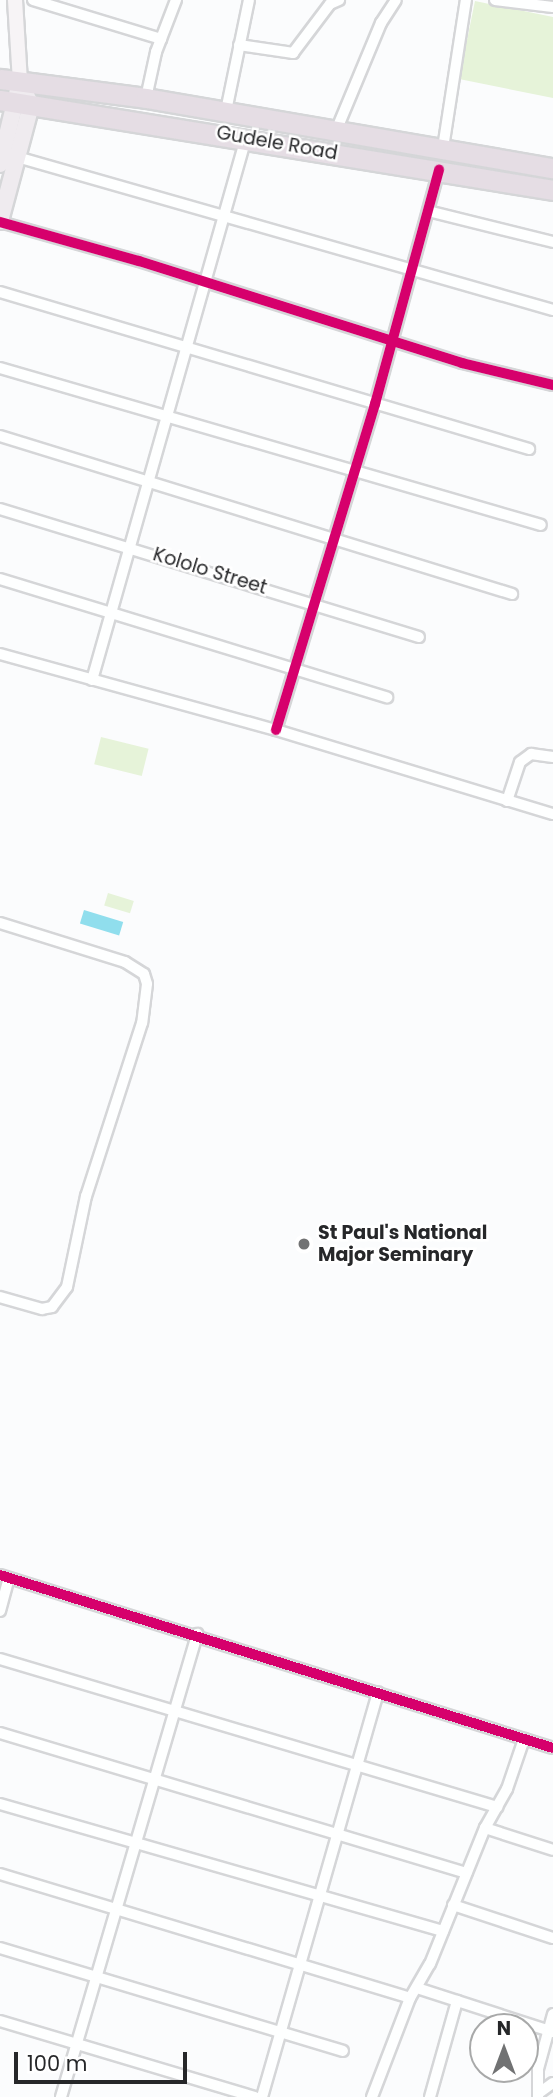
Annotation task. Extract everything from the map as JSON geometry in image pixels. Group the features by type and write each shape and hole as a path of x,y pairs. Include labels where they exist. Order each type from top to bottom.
{"highway":[{"name":"Gudele Road","path":"0,79 146,98 553,168"},
{"name":"Gudele Road","path":"15,102 553,190"}],"main road":[{"path":"0,164 20,82 15,0"},
{"path":"0,222 17,157 15,102"}],"street":[{"path":"33,0 89,14 161,40"},
{"path":"146,98 161,40 176,0"},
{"path":"226,111 249,0"},
{"path":"239,45 293,52 330,5 340,0"},
{"path":"336,131 381,23 396,0"},
{"path":"443,148 466,0"},
{"path":"495,0 553,7"},
{"path":"92,680 246,138"},
{"path":"17,157 553,310"},
{"path":"276,730 331,540 375,404 439,170"},
{"path":"428,211 553,242"},
{"path":"0,222 553,386"},
{"path":"0,292 529,449"},
{"path":"0,368 541,525"},
{"path":"0,436 512,594"},
{"name":"Kololo Street","path":"0,509 130,546 419,637"},
{"path":"0,579 111,610 387,696"},
{"path":"0,654 276,730 553,814"},
{"path":"508,801 520,762 531,754 553,757"},
{"path":"0,923 138,968 147,984 147,998 86,1196 67,1287 52,1307 42,1309 0,1297"},
{"path":"0,1611 5,1576 197,1634 553,1748"},
{"path":"61,2097 120,1909 134,1841 156,1779 197,1634"},
{"path":"0,1659 497,1807"},
{"path":"262,2097 322,1899 378,1692"},
{"path":"0,1733 341,1832 466,1872"},
{"path":"372,2097 410,1998 443,1931 524,1739"},
{"path":"0,1804 134,1841 322,1899 443,1931"},
{"path":"485,1828 553,1850"},
{"path":"0,1874 410,1998"},
{"path":"453,1905 553,1937"},
{"path":"0,1948 343,2051"},
{"path":"417,1988 551,2031"},
{"path":"430,2097 457,2001"},
{"path":"538,2095 538,2069 551,2031 553,2014"},
{"path":"0,2021 255,2097"},
{"path":"538,2095 553,2083"}],"green space":[{"path":"475,1 553,17 553,98 459,79"},
{"path":"101,737 149,749 142,776 94,764"},
{"path":"108,893 134,901 130,913 104,905"}],"water":[{"path":"84,910 123,922 119,935 80,923"}],"cycle path":[{"path":"276,730 375,404 439,170"},
{"path":"0,222 139,261 462,363 553,385"},
{"path":"0,1575 553,1748"}],"place":[{"name":"St Paul's National Major Seminary","path":"304,1244"}]}
